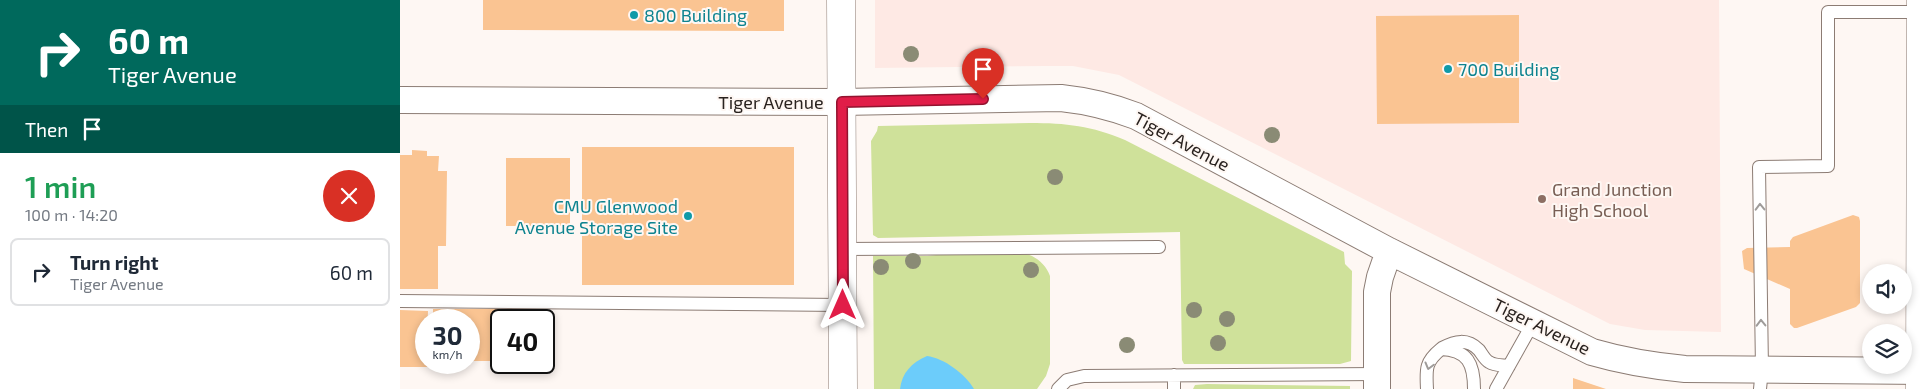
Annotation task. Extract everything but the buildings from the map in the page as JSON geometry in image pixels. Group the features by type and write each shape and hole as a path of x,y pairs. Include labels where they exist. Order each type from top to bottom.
{"street":[{"path":"841,0 843,389"},
{"path":"1922,377 1923,8"},
{"name":"Tiger Avenue","path":"400,100 842,102 1061,98 1110,106 1136,116 1389,252 1592,352 1623,361 1653,366 1761,379 1922,377"},
{"path":"1377,382 1377,292 1389,252"}],"lane":[{"path":"1761,379 1759,167 1828,166 1828,12 1923,8"},
{"path":"842,249 1159,247"},
{"path":"400,301 843,305"},
{"path":"1496,389 1533,323"},
{"path":"1426,389 1426,366 1432,356 1452,342 1464,341 1472,344 1489,362 1509,366"},
{"path":"1441,349 1453,349 1464,354 1470,363 1474,377 1474,389"},
{"path":"1058,389 1067,380 1084,376 1174,375 1377,382"},
{"path":"1174,375 1174,389"}],"shaded area":[{"name":"Grand Junction High School","path":"875,0 1719,0 1721,332 1645,330 1610,324 1119,75 1073,66 875,68"}],"green space":[{"path":"1030,123 1079,126 1101,131 1125,140 1344,252 1345,264 1352,271 1351,361 1340,364 1184,364 1182,360 1180,232 878,238 873,235 871,141 878,126"},
{"path":"1006,252 1026,254 1038,260 1047,270 1050,276 1050,364 1046,376 1037,389 874,389 873,256 927,256 955,253"},
{"path":"1195,385 1350,386 1350,389 1193,389"}],"water":[{"path":"927,356 947,363 965,378 974,389 900,389 908,369"}],"place":[{"name":"800 Building","path":"634,15"},
{"name":"700 Building","path":"1448,69"},
{"name":"Grand Junction High School","path":"1542,199"},
{"name":"CMU Glenwood Avenue Storage Site","path":"688,216"}],"route":[{"path":"843,305 842,102 983,99"}]}
